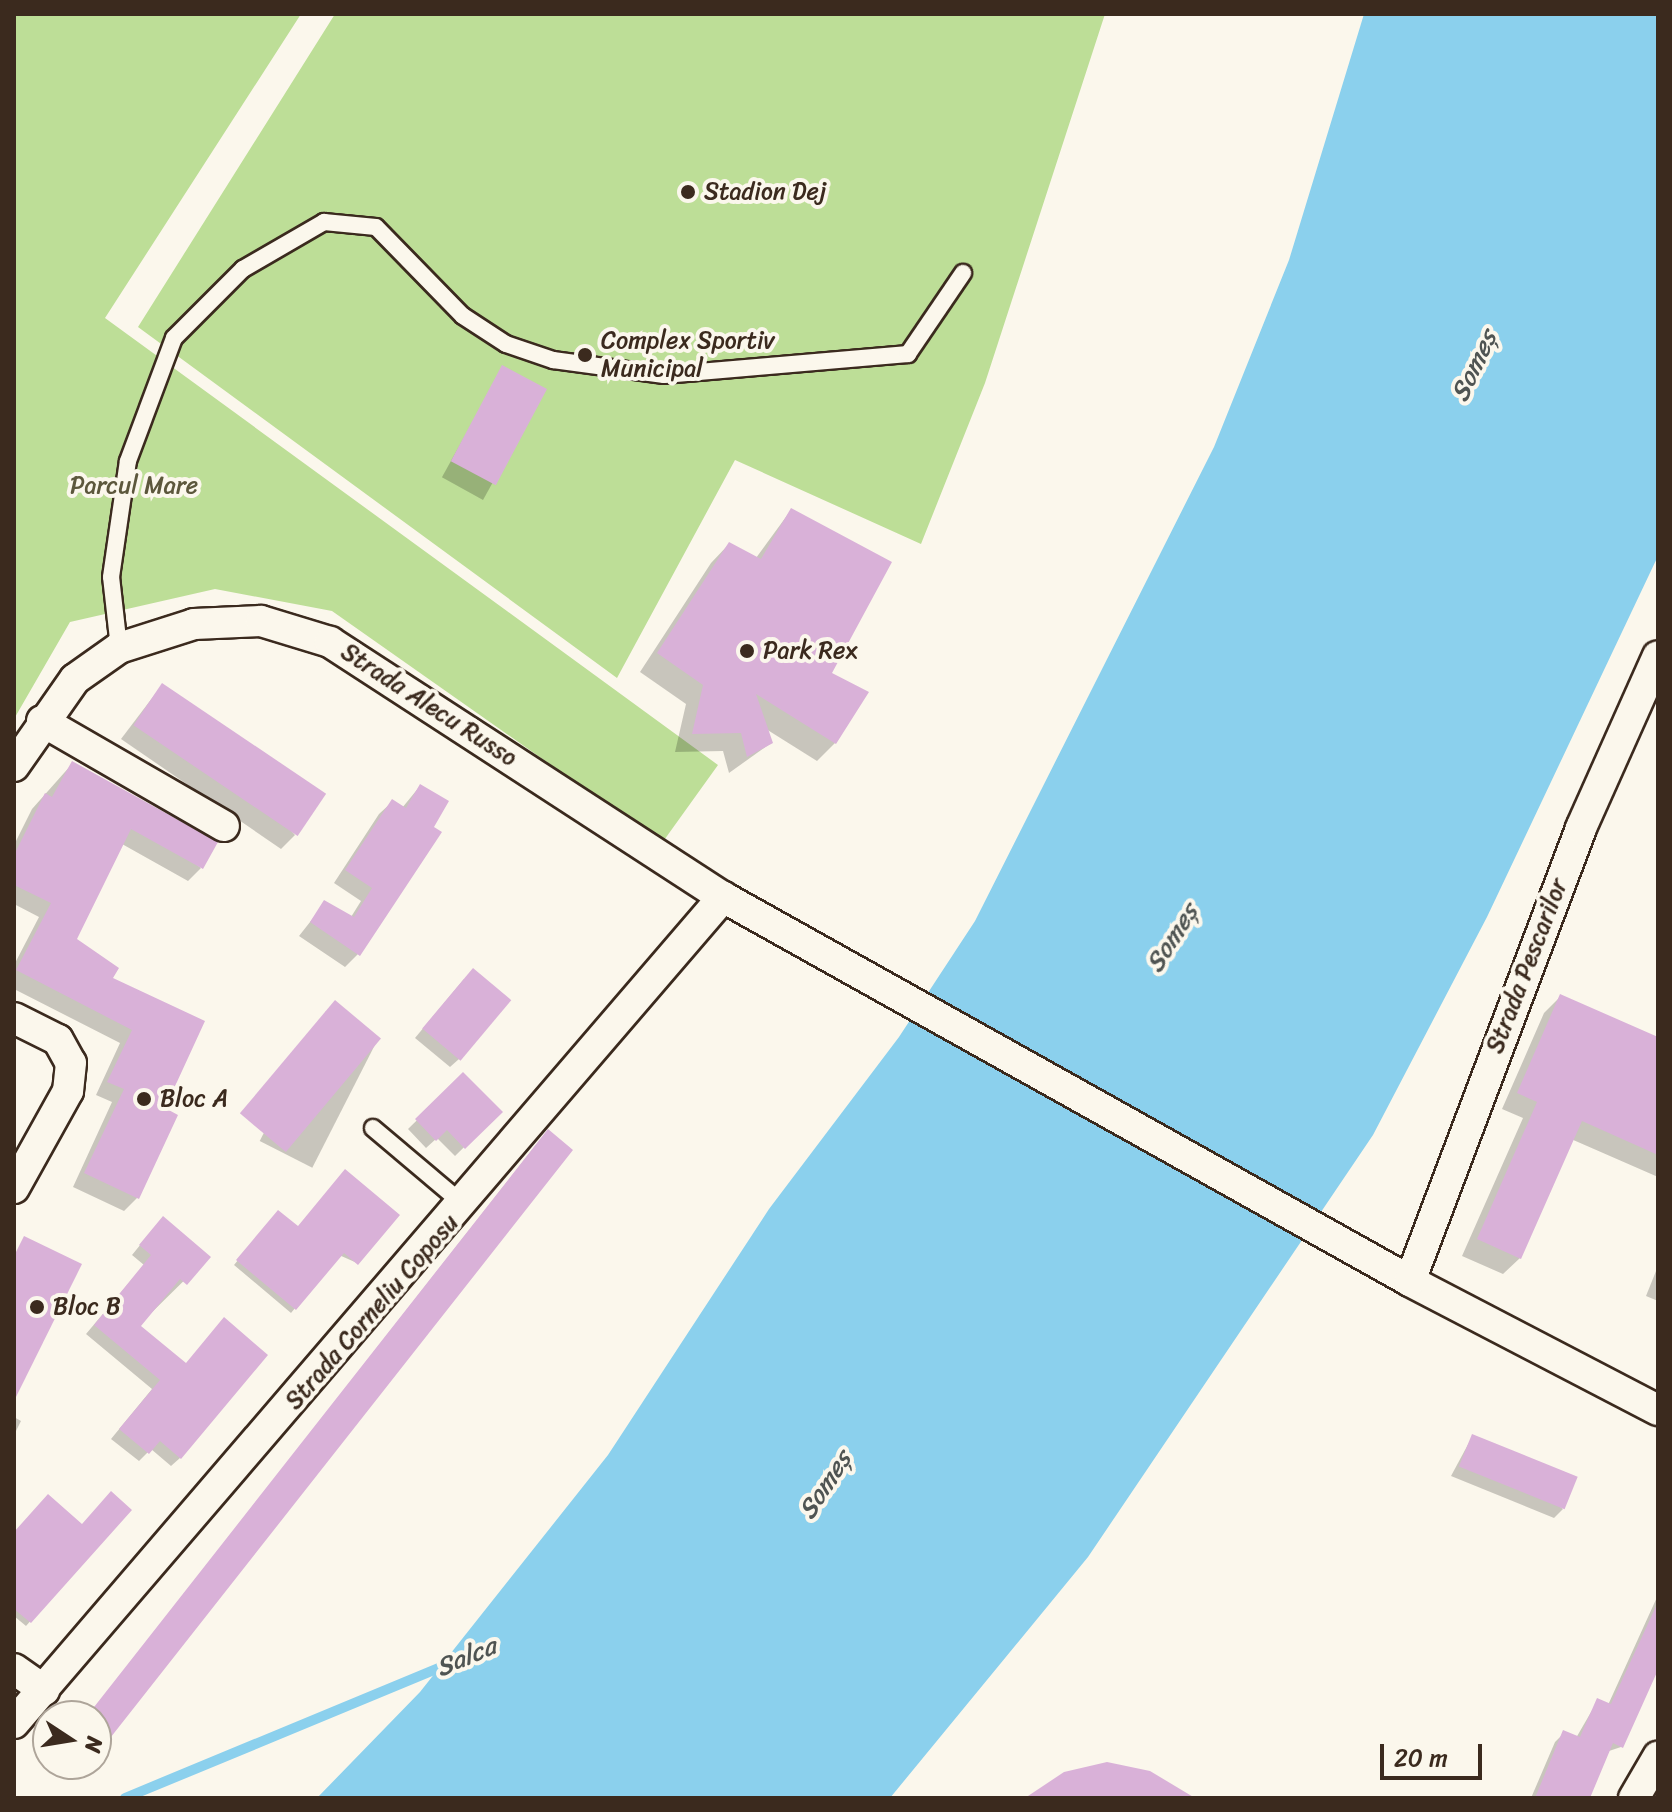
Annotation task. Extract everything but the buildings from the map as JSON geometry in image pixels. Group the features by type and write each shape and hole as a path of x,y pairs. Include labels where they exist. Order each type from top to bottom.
{"street":[{"name":"Strada Alecu Russo","path":"14,766 42,721 75,679 119,648 194,624 261,621 330,642 723,897 1410,1281 1658,1410"},
{"name":"Strada Pescarilor","path":"1410,1281 1581,828 1658,656"},
{"path":"42,721 224,826"},
{"name":"Strada Corneliu Coposu","path":"14,1723 464,1205 723,897"},
{"path":"14,1018 58,1040 71,1063 68,1091 14,1188"},
{"path":"14,1669 44,1690"},
{"path":"1634,1798 1658,1757"}],"lane":[{"path":"119,648 111,577 128,461 174,338 243,269 324,222 376,227 463,316 506,344 553,360 664,375 908,354 963,273"},
{"path":"373,1128 464,1205"}],"green space":[{"name":"Parcul Mare","path":"14,14 301,14 105,318 718,765 662,843 332,611 215,589 70,622 14,719"},
{"name":"Complex Sportiv Municipal","path":"335,14 1105,14 985,383 921,544 735,460 617,678 138,327"}],"water":[{"name":"Someș","path":"1364,14 1658,14 1658,556 1487,917 1373,1135 1088,1557 890,1798 317,1798 420,1692 608,1455 769,1209 899,1037 975,921 1214,447 1289,260"}],"waterway":[{"name":"Salca","path":"125,1798 449,1664"}],"place":[{"name":"Stadion Dej","path":"688,192"},
{"name":"Complex Sportiv Municipal","path":"585,355"},
{"name":"Park Rex","path":"747,651"},
{"name":"Bloc A","path":"144,1099"},
{"name":"Bloc B","path":"37,1307"}]}
